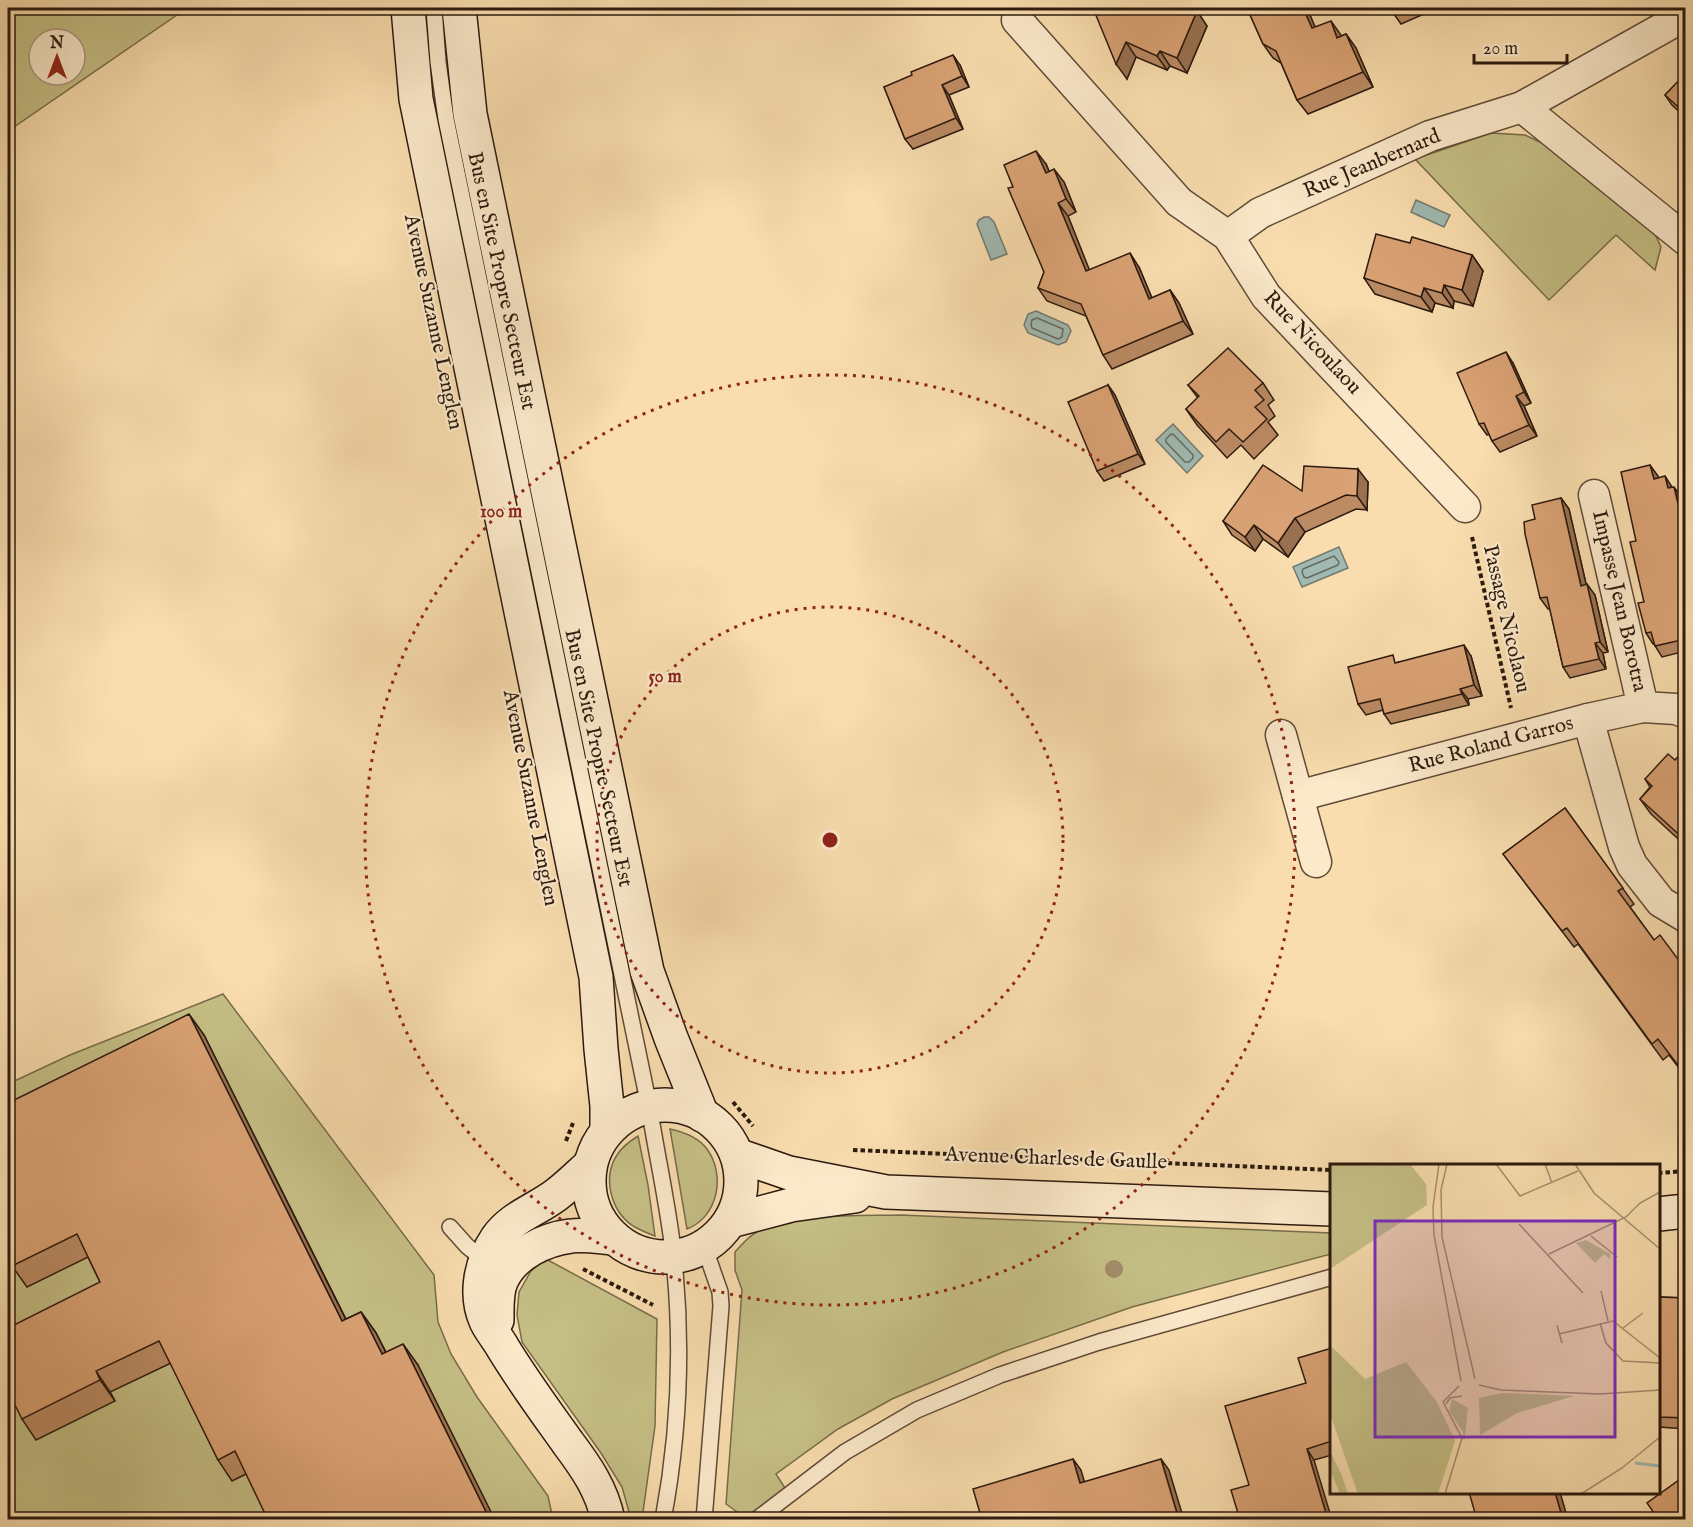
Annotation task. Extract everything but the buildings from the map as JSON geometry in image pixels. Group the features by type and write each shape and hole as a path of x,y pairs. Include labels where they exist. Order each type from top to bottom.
{"street":[{"name":"Avenue Suzanne Lenglen","path":"408,8 416,99 596,976 607,1131"},
{"path":"459,8 470,114 647,971 702,1114"},
{"name":"Rue Jeanbernard","path":"1228,236 1260,213 1430,136 1522,106 1686,15"},
{"name":"Rue Nicoulaou","path":"1017,20 1179,202 1228,236 1266,296 1465,507"},
{"path":"1522,106 1686,240"},
{"name":"Impasse Jean Borotra","path":"1594,495 1643,707"},
{"name":"Rue Roland Garros","path":"1298,796 1588,719 1643,707 1676,709 1686,712"},
{"path":"1588,719 1624,847 1632,865 1661,902 1686,917"},
{"path":"1281,735 1316,862"},
{"path":"667,1105 702,1114 723,1132 736,1155 741,1177 739,1200 730,1221 719,1235 704,1246 673,1257 652,1256 631,1250 614,1238 600,1223 592,1204 588,1185 590,1165 596,1147 607,1131 626,1115 649,1106 667,1105"},
{"name":"Avenue Charles de Gaulle","path":"736,1155 789,1173 813,1190 1330,1209"},
{"path":"590,1165 554,1197 518,1217 506,1227 484,1260 481,1293 486,1320 591,1474 604,1501 608,1520"},
{"name":"Avenue Charles de Gaulle","path":"730,1221 791,1204 813,1190"},
{"path":"1660,1214 1686,1211"},
{"path":"503,1348 497,1320 497,1298 502,1279 513,1262 532,1248 571,1236 614,1238"}],"lane":[{"name":"Bus en Site Propre Secteur Est","path":"434,8 438,62 446,119 649,1106 673,1257 678,1372 675,1428 663,1520"},
{"path":"450,1227 484,1260"},
{"path":"704,1246 720,1292 721,1306 704,1520"},
{"path":"756,1520 845,1452 907,1416 1000,1375 1099,1341 1330,1278"}],"path":[{"name":"Passage Nicolaou","path":"1465,507 1519,737"},
{"path":"563,1146 573,1121"},
{"name":"Avenue Charles de Gaulle","path":"849,1150 1330,1170"},
{"path":"1660,1173 1686,1171"},
{"path":"581,1268 660,1309"}],"shaded area":[{"path":"8,8 187,8 87,77 87,27 27,27 27,87 72,87 8,131"},
{"path":"1491,133 1525,135 1542,143 1655,234 1661,247 1655,270 1616,235 1549,300 1415,159"},
{"path":"223,994 434,1275 438,1322 451,1354 477,1397 548,1496 553,1519 8,1519 8,1084 70,1055"},
{"path":"670,1129 699,1141 713,1159 716,1171 716,1194 712,1205 698,1223 687,1229"},
{"path":"638,1136 655,1236 625,1220 611,1194 612,1164 621,1149"},
{"path":"901,1215 1330,1233 1330,1254 1132,1307 1003,1352 892,1399 838,1429 776,1474 785,1488 755,1512 740,1514 726,1504 742,1290 735,1270 735,1252 744,1242 763,1229 796,1220 831,1216"},
{"path":"546,1259 657,1319 655,1426 642,1519 631,1519 622,1487 601,1453 522,1342 517,1315 519,1292 531,1271"}],"water":[{"path":"1416,200 1450,215 1444,227 1411,212"},
{"path":"984,217 989,217 994,222 1007,254 991,260 977,224"},
{"path":"1036,311 1068,325 1071,331 1066,342 1058,345 1028,333 1024,325 1028,314"},
{"path":"1173,424 1203,456 1187,473 1156,440"},
{"path":"1339,547 1348,568 1302,587 1293,567"}]}
